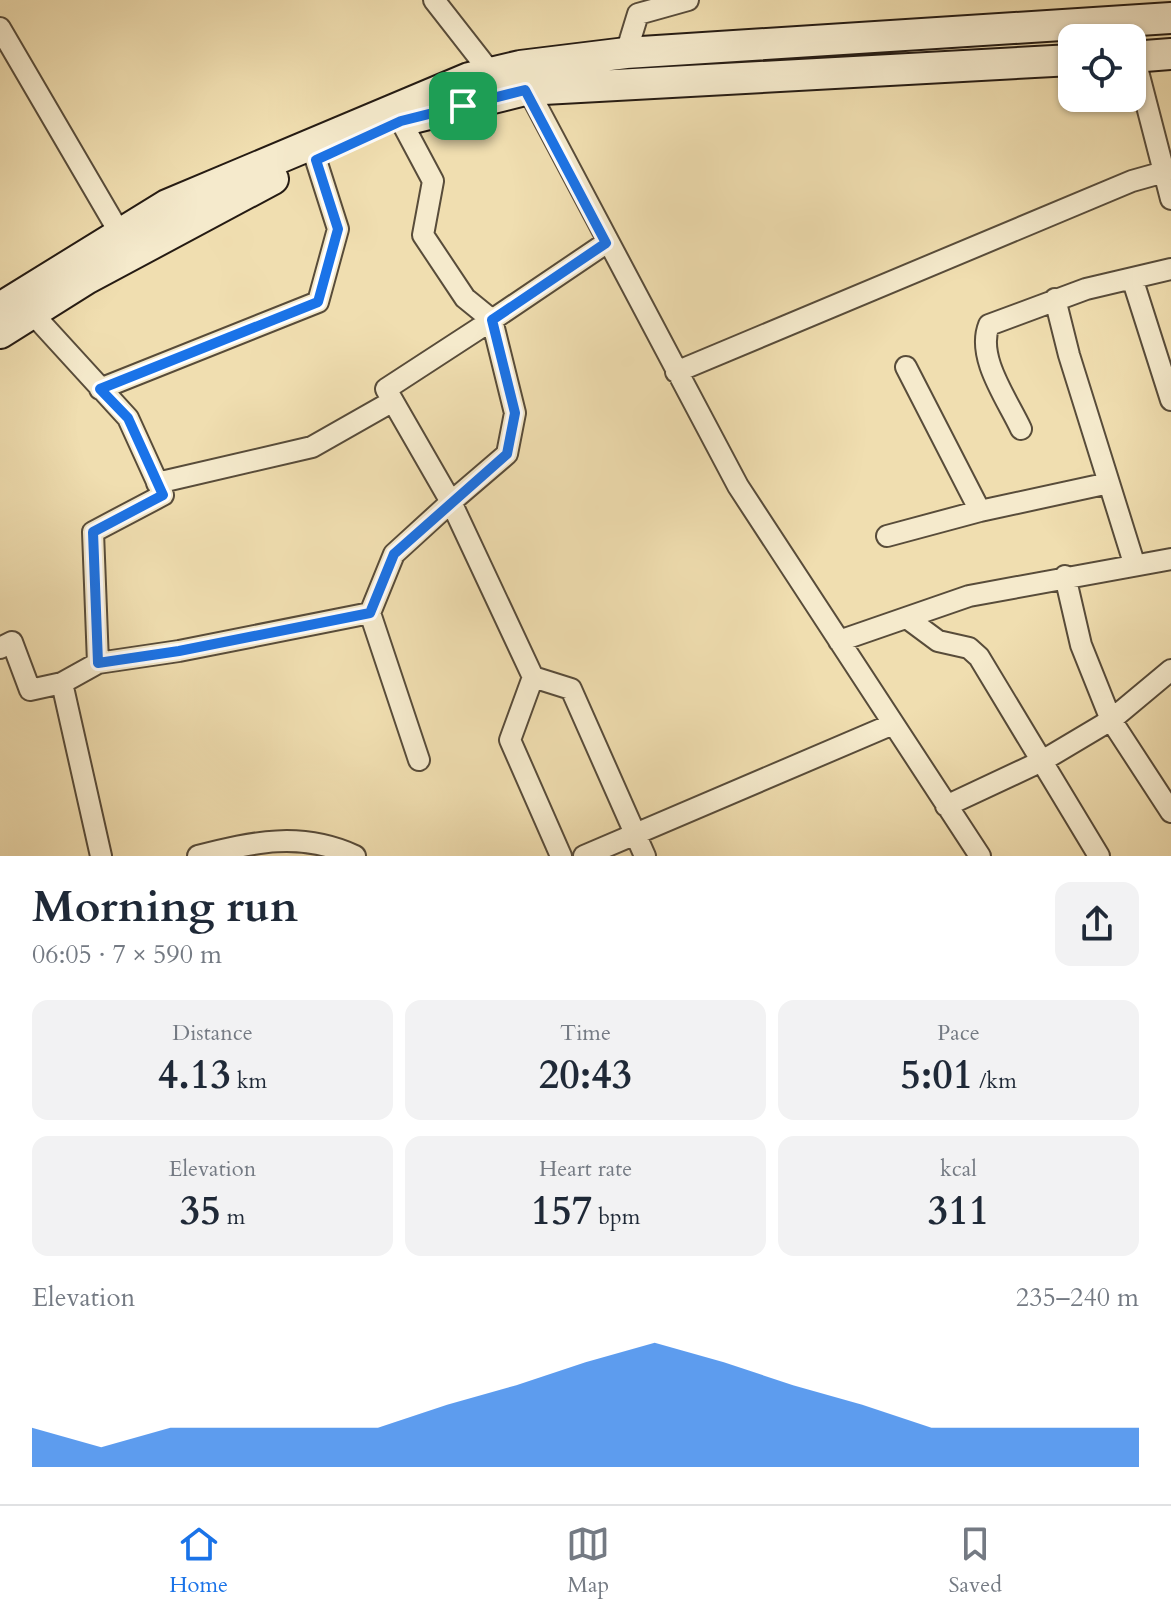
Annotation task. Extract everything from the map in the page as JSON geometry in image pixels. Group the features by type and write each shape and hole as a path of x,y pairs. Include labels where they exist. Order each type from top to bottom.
{"street":[{"path":"434,0 491,73"},
{"path":"626,53 638,14 688,0"},
{"path":"0,308 126,244 401,121 523,78 626,53 1171,18"},
{"path":"0,28 126,244"},
{"path":"1146,55 1171,54"},
{"path":"0,333 126,244 167,205 469,78 491,73 523,78 1058,60"},
{"path":"523,78 606,243 738,486 980,856"},
{"path":"1146,105 1171,199"},
{"path":"401,121 433,181 423,235 465,298 492,320 515,413 507,454 394,554 370,613 419,760"},
{"path":"100,389 318,302 338,229 316,160"},
{"path":"676,372 1117,187 1164,172"},
{"path":"561,856 510,740 533,677 451,502 386,389 606,243"},
{"path":"1021,429 986,354 984,338 989,325 1055,299 1171,269"},
{"path":"1133,281 1171,400"},
{"path":"1055,299 1069,355 1134,563"},
{"path":"32,313 128,418 163,495 93,532 98,663"},
{"path":"906,367 980,511"},
{"path":"157,483 312,447 393,401"},
{"path":"887,536 980,511 1109,483"},
{"path":"839,641 969,596 1134,563 1171,559"},
{"path":"1065,576 1081,645 1111,720 1171,812"},
{"path":"0,648 12,642 30,690 62,683 98,663 179,651 370,613"},
{"path":"907,618 938,641 969,648 979,657 1099,856"},
{"path":"946,806 1042,761 1111,720 1171,670"},
{"path":"533,677 571,689 645,856"},
{"path":"62,683 101,856"},
{"path":"584,856 893,724"},
{"path":"198,856 254,849 264,839 355,856"}],"route":[{"path":"525,90 606,243 492,320 515,413 507,454 394,554 370,613 179,651 98,663 93,532 163,495 128,418 100,389 318,302 338,229 316,160 401,121 463,106 525,90"}]}
